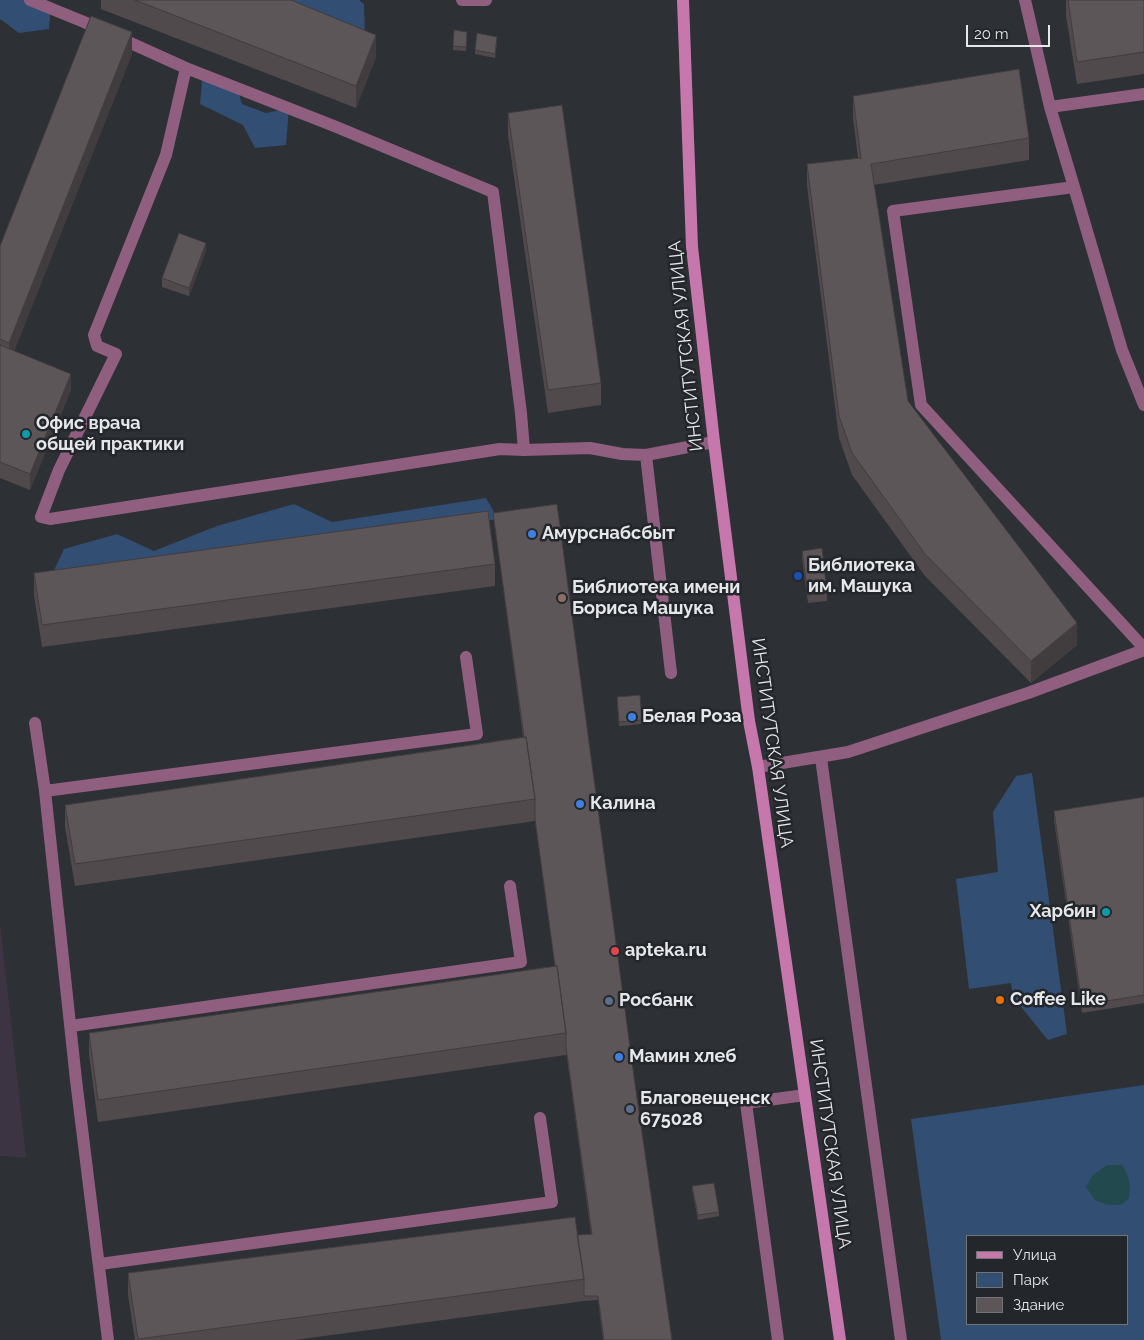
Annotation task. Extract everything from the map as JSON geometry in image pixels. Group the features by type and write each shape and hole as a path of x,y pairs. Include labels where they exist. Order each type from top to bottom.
{"main road":[{"name":"ИНСТИТУТСКАЯ УЛИЦА","path":"683,0 692,247 714,442 749,721 758,767 840,1340"}],"street":[{"path":"30,0 186,68 334,126 493,192 520,403 524,450"},
{"path":"462,0 482,0"},
{"path":"1025,0 1050,107 1122,350 1144,405"},
{"path":"186,68 166,155 94,335 97,346 116,354 59,470 41,518 50,519 500,448 524,450 590,448 622,454 646,455 714,442"},
{"path":"1050,107 1144,94"},
{"path":"758,767 848,752 1019,696 1144,649 921,405 893,211 1074,187"},
{"path":"646,455 671,673"},
{"path":"45,791 477,734 466,657"},
{"path":"34,723 45,791 108,1340"},
{"path":"821,758 901,1340"},
{"path":"71,1026 521,962 510,886"},
{"path":"778,1340 746,1103 806,1095"},
{"path":"100,1264 552,1202 540,1118"}],"shaded area":[{"path":"0,922 26,1158 0,1156"},
{"path":"1107,1165 1122,1165 1127,1174 1130,1185 1129,1198 1121,1205 1107,1205 1095,1200 1086,1187 1092,1176"}],"green space":[{"path":"0,0 43,0 51,3 49,29 19,33 0,19"},
{"path":"268,0 359,0 364,4 365,38"},
{"path":"202,81 236,84 242,104 266,113 289,108 286,145 255,148 243,125 200,104"},
{"path":"486,498 498,519 49,581 64,549 117,534 154,551 217,526 294,504 332,522"},
{"path":"1032,773 1067,1034 1048,1040 1013,997 1011,983 969,989 956,879 998,872 993,812 1016,776"},
{"path":"1144,1085 1144,1340 941,1340 911,1119"}],"building":[{"path":"135,0 291,0 376,35 356,86"},
{"path":"1068,0 1144,0 1144,52 1077,62"},
{"path":"91,16 132,32 9,343 0,339 0,246"},
{"path":"454,30 467,32 466,47 453,46"},
{"path":"477,33 497,37 495,54 475,50"},
{"path":"1019,69 1029,138 871,164 908,401 1077,623 1031,661 925,554 852,453 839,416 807,164 861,158 853,96"},
{"path":"562,105 601,383 548,390 508,113"},
{"path":"179,233 206,243 189,288 162,278"},
{"name":"Офис врача общей практики","path":"0,345 71,374 30,474 0,462"},
{"path":"557,504 635,1084 672,1340 604,1340 598,1296 584,1296 584,1279 577,1235 592,1234 566,1047 566,1033 557,966 555,966 535,819 535,799 526,737 524,737 493,513"},
{"path":"488,511 495,564 42,625 34,573"},
{"path":"822,548 827,593 808,595 802,551"},
{"path":"640,695 642,720 619,722 617,697"},
{"path":"526,737 535,799 75,864 65,805"},
{"name":"Харбин","path":"1144,797 1144,995 1082,1005 1054,811"},
{"path":"557,966 566,1033 98,1100 89,1033"},
{"path":"714,1183 719,1212 698,1215 692,1186"},
{"path":"575,1217 584,1279 138,1339 128,1273"}],"place":[{"name":"Офис врача общей практики","path":"26,434"},
{"name":"Амурснабсбыт","path":"532,534"},
{"name":"Библиотека им. Машука","path":"798,576"},
{"name":"Библиотека имени Бориса Машука","path":"562,598"},
{"name":"Белая Роза","path":"632,717"},
{"name":"Калина","path":"580,804"},
{"name":"Харбин","path":"1106,912"},
{"name":"apteka.ru","path":"615,951"},
{"name":"Coffee Like","path":"1000,1000"},
{"name":"Росбанк","path":"609,1001"},
{"name":"Мамин хлеб","path":"619,1057"},
{"name":"Благовещенск 675028","path":"630,1109"}]}
